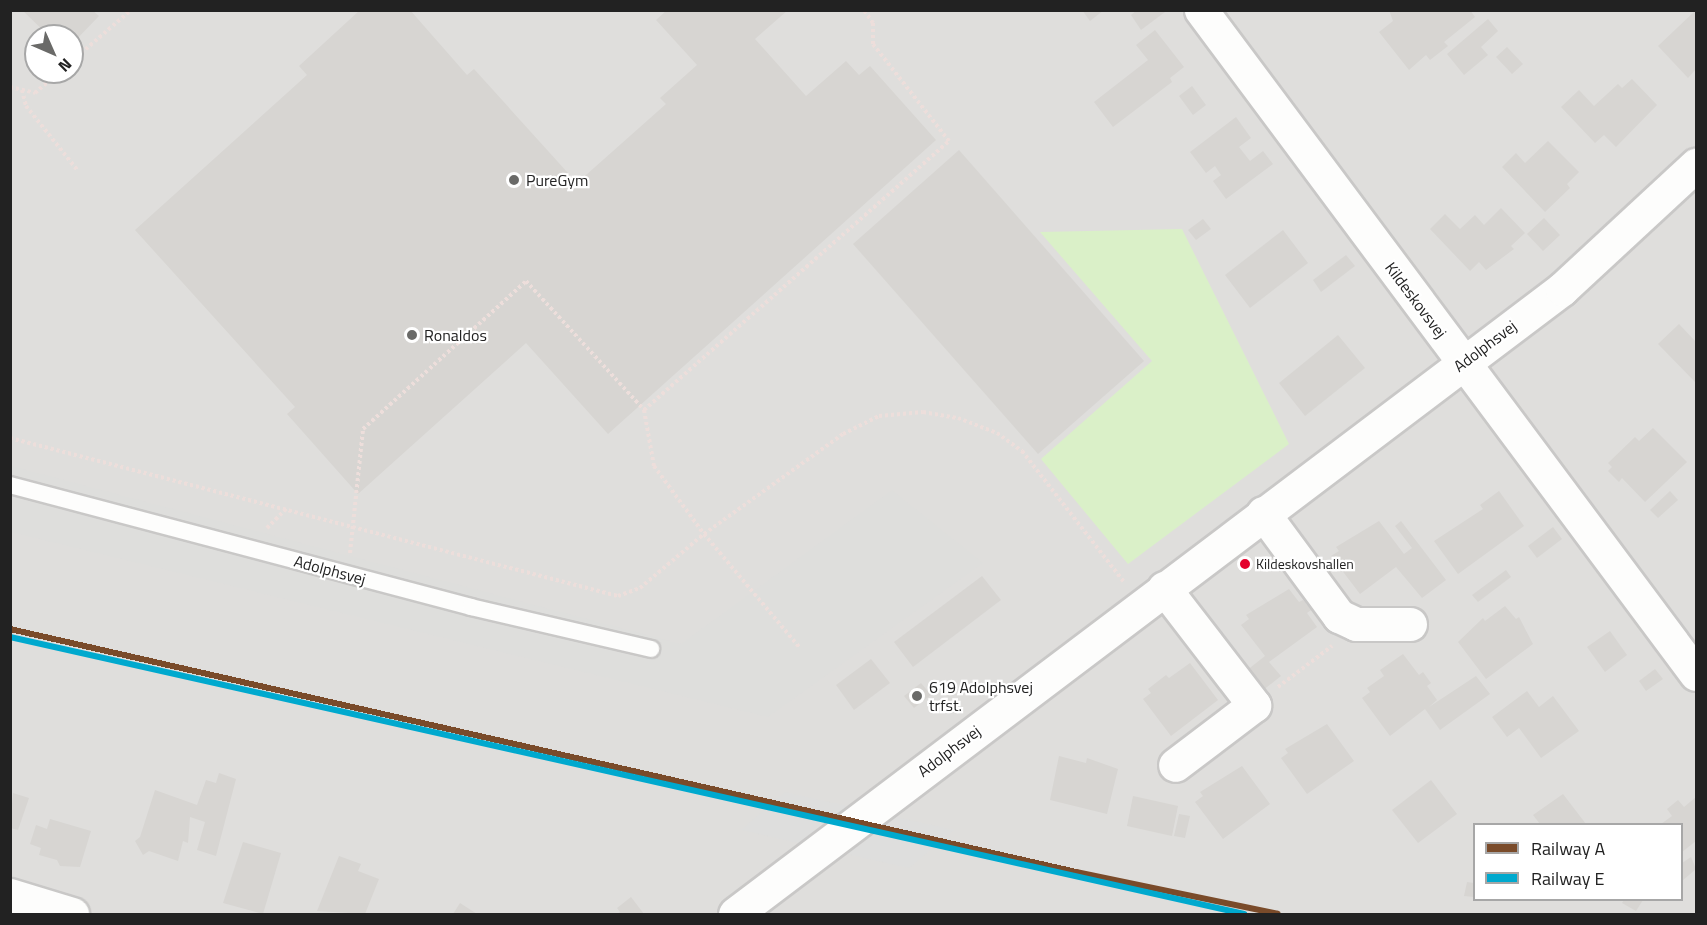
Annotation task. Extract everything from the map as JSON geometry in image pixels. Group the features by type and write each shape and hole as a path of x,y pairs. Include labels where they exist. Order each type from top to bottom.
{"street":[{"name":"Kildeskovsvej","path":"1202,10 1462,363 1695,670"},
{"name":"Adolphsvej","path":"735,915 1263,513 1562,289 1696,165"},
{"path":"1263,513 1339,616 1356,624 1410,624"},
{"path":"1153,597 1254,705 1175,765"},
{"path":"10,895 72,915"}],"lane":[{"name":"Adolphsvej","path":"10,485 348,574 651,649"}],"path":[{"path":"84,51 131,10"},
{"path":"644,410 949,141 873,44 873,23 864,10"},
{"path":"10,87 35,93 45,84"},
{"path":"22,90 26,106 78,171"},
{"path":"348,574 363,429 526,281 644,410 654,466 704,534 800,648"},
{"path":"10,438 618,596 640,588 704,534 843,434 879,416 923,411 958,418 997,433 1022,451 1153,597"},
{"path":"1254,705 1348,635 1356,624"}],"shaded area":[{"path":"11,11 1696,11 1696,914 11,914"},
{"path":"11,466 681,644 892,490 983,563 768,717 11,532"}],"green space":[{"path":"1182,229 1289,444 1128,564 1041,459 1152,361 1040,232"}],"pier":[{"path":"785,792 954,830 909,868 741,830"}],"building":[{"path":"22,10 92,10 99,16 84,32 84,24 37,24"},
{"path":"360,10 410,10 467,75 474,69 577,183 666,104 660,98 697,65 656,20 667,10 788,10 755,39 806,96 846,61 859,75 870,66 936,140 608,434 526,343 358,494 287,414 295,407 135,230 307,75 299,66"},
{"path":"1082,10 1104,10 1090,21"},
{"path":"1137,10 1164,10 1165,12 1141,30 1131,15"},
{"path":"1389,10 1470,10 1475,17 1444,42 1448,46 1430,60 1426,55 1409,70 1379,32 1393,21"},
{"path":"1696,10 1696,69 1688,78 1658,46"},
{"path":"1488,19 1498,31 1481,47 1488,55 1464,75 1447,54"},
{"path":"1155,30 1184,67 1170,78 1172,82 1113,127 1094,102 1148,60 1136,45"},
{"path":"1507,47 1523,64 1512,74 1496,57"},
{"path":"1632,79 1657,105 1616,147 1604,135 1595,143 1561,107 1579,90 1594,106 1618,84 1622,88"},
{"path":"1192,86 1206,105 1193,115 1179,96"},
{"path":"1236,117 1251,138 1239,147 1250,161 1263,151 1273,164 1226,199 1213,181 1221,175 1215,166 1206,173 1190,152"},
{"path":"1548,141 1579,172 1567,184 1570,188 1545,212 1502,167 1516,153 1525,163"},
{"path":"959,150 1144,361 1038,454 853,244"},
{"path":"1501,208 1525,233 1511,246 1514,249 1486,270 1479,262 1470,271 1430,229 1445,214 1460,229 1475,215 1484,225"},
{"path":"1544,218 1560,235 1543,251 1527,234"},
{"path":"1203,219 1211,229 1196,240 1188,230"},
{"path":"1283,230 1308,263 1250,308 1225,275"},
{"path":"1346,255 1355,266 1321,292 1313,280"},
{"path":"1679,324 1696,342 1696,383 1658,344"},
{"path":"1338,335 1365,368 1305,416 1279,383"},
{"path":"1653,428 1687,462 1645,502 1622,478 1619,482 1608,471 1612,467 1608,463 1635,437 1639,441"},
{"path":"1499,491 1524,526 1458,574 1434,541 1483,509 1480,505"},
{"path":"1670,491 1678,500 1658,518 1650,510"},
{"path":"1379,521 1404,554 1412,548 1395,526 1401,521 1446,580 1422,598 1396,567 1360,594 1331,556 1339,551 1336,547"},
{"path":"1553,527 1562,539 1537,558 1528,546"},
{"path":"1506,570 1511,577 1478,602 1472,595"},
{"path":"982,576 1001,600 913,667 894,642"},
{"path":"1289,589 1299,602 1303,600 1311,610 1307,613 1317,627 1269,662 1281,676 1262,691 1246,671 1265,656 1241,625 1249,619 1246,615"},
{"path":"1505,606 1516,619 1519,617 1533,644 1486,679 1458,642 1483,618 1485,621"},
{"path":"1610,631 1627,655 1605,672 1587,647"},
{"path":"1403,654 1419,675 1423,672 1431,683 1427,686 1437,700 1429,707 1476,676 1490,694 1440,730 1425,709 1390,736 1362,698 1370,692 1367,688 1384,676 1380,670"},
{"path":"871,659 890,683 854,710 836,685"},
{"path":"1190,663 1218,700 1171,736 1143,699 1151,693 1148,689 1166,675 1169,678"},
{"path":"1655,669 1663,679 1646,691 1639,681"},
{"name":"619 Adolphsvej trfst.","path":"921,683 931,695 914,708 904,696"},
{"path":"1527,691 1539,707 1553,696 1579,731 1541,758 1519,728 1507,737 1492,717"},
{"path":"1327,724 1354,761 1307,794 1281,758 1288,753 1285,749"},
{"path":"1059,756 1086,763 1087,758 1118,769 1107,814 1050,800"},
{"path":"1242,766 1270,804 1223,839 1195,802 1203,796 1200,792"},
{"path":"219,773 236,779 216,856 197,850 205,822 190,817 188,843 183,841 178,861 149,851 143,855 135,841 140,837 155,790 197,805 206,780 216,783"},
{"path":"1431,780 1457,814 1418,843 1392,810"},
{"path":"13,793 29,798 18,830 10,828"},
{"path":"1563,794 1585,823 1539,823 1533,815"},
{"path":"1133,796 1178,806 1172,836 1127,826"},
{"path":"1696,797 1696,841 1683,851 1683,823 1662,823 1672,816 1667,809 1678,800 1684,807"},
{"path":"1179,814 1190,816 1185,838 1174,836"},
{"path":"50,819 91,831 80,867 60,866 57,860 39,855 41,848 30,844 36,825 47,829"},
{"path":"243,842 281,853 263,914 223,903"},
{"path":"339,856 361,864 358,871 379,879 365,914 317,911"},
{"path":"1691,857 1696,869 1683,880 1683,862"},
{"path":"1467,882 1473,883 1473,897 1464,896"},
{"path":"631,897 644,914 617,914 620,912 617,908"},
{"path":"1623,901 1642,901 1636,911 1622,903"},
{"path":"460,903 477,914 453,914"}],"rail line":[{"name":"A","path":"10,629 1076,872 1278,914"},
{"name":"E","path":"10,637 1244,914"}],"place":[{"name":"PureGym","path":"514,180"},
{"name":"Ronaldos","path":"412,335"},
{"name":"Kildeskovshallen","path":"1245,564"},
{"name":"619 Adolphsvej trfst.","path":"917,696"}]}
